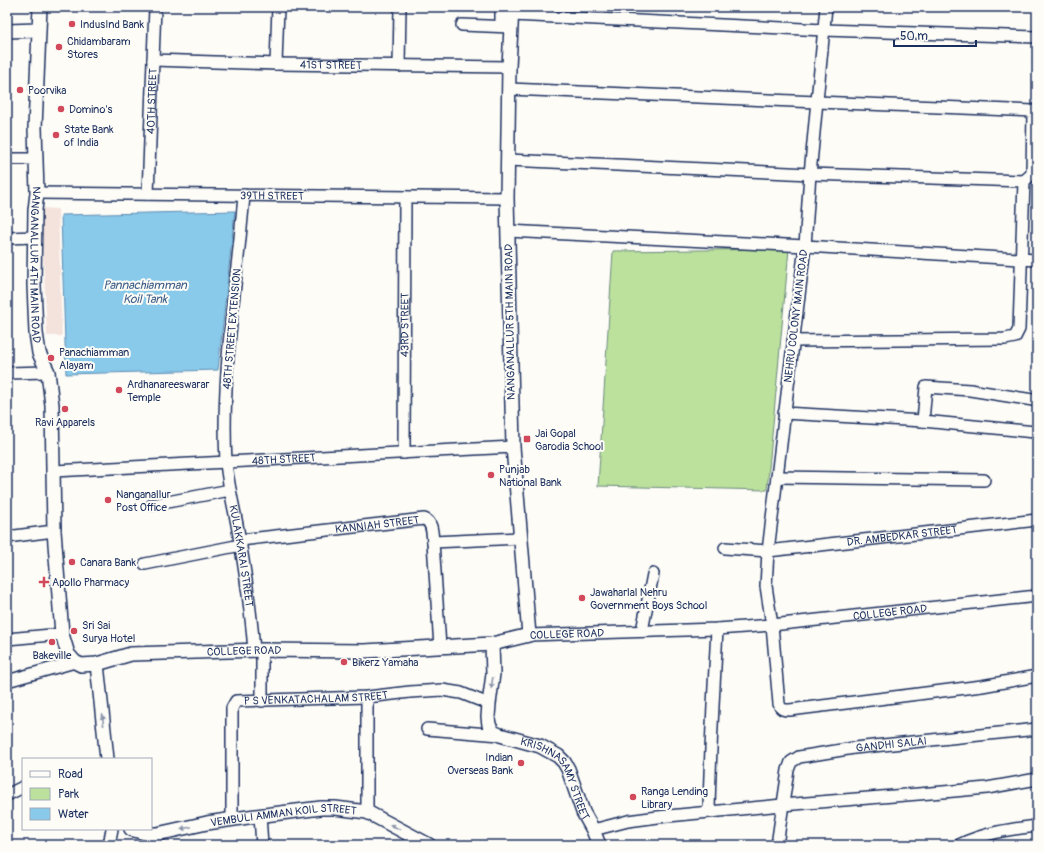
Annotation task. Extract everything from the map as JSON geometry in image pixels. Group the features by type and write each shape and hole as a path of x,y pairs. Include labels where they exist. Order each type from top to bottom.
{"street":[{"name":"NANGANALLUR 4TH MAIN ROAD","path":"40,7 38,30 34,237 36,333 39,353 48,372 53,410 54,531 62,634 68,654 75,662"},
{"name":"40TH STREET","path":"148,194 155,7"},
{"path":"276,64 278,7"},
{"path":"399,66 400,7"},
{"name":"NEHRU COLONY MAIN ROAD","path":"826,7 810,174 805,246 768,551 766,586 772,625 779,704 784,710 982,686 1037,676"},
{"path":"462,25 507,16 824,30 1037,37"},
{"name":"NANGANALLUR 5TH MAIN ROAD","path":"507,16 509,67 507,198 513,447 530,636"},
{"path":"7,31 38,30"},
{"name":"41ST STREET","path":"153,60 276,64 509,67"},
{"path":"509,89 1035,111 1031,176 1022,259 1019,329 1015,337 1005,339 793,341"},
{"path":"7,159 35,159"},
{"path":"508,160 810,174 1031,176"},
{"name":"39TH STREET","path":"36,193 507,198"},
{"name":"48TH STREET EXTENSION","path":"226,462 225,413 227,374 244,195"},
{"name":"43RD STREET","path":"404,453 405,197"},
{"path":"508,231 805,246 1037,260"},
{"path":"7,238 34,237"},
{"path":"7,373 48,372"},
{"path":"923,421 926,388 970,390 1033,400"},
{"path":"784,413 923,421 1035,432"},
{"name":"48TH STREET","path":"54,471 513,447"},
{"name":"KULAKKARAI STREET","path":"226,462 230,490 241,542 258,650 262,701"},
{"path":"777,477 984,480"},
{"path":"152,505 230,490"},
{"name":"KANNIAH STREET","path":"145,564 241,542 424,519 430,524 433,542 440,647"},
{"name":"DR. AMBEDKAR STREET","path":"725,548 768,551 1037,520"},
{"path":"7,537 54,531"},
{"path":"433,542 521,538"},
{"path":"642,631 653,574"},
{"name":"COLLEGE ROAD","path":"97,664 131,654 258,650 364,650 440,647 492,644 530,636 717,629 772,625 1037,596"},
{"path":"708,811 717,629"},
{"path":"7,639 62,634"},
{"path":"492,644 493,674 488,704 488,717 489,725 497,734"},
{"path":"7,681 75,662 81,665 97,664 106,758"},
{"name":"P S VENKATACHALAM STREET","path":"232,820 232,708 234,703 239,700 262,701 367,697 419,691 447,690 461,693 488,704"},
{"path":"367,697 367,812"},
{"path":"427,729 497,734"},
{"name":"GANDHI SALAI","path":"777,845 788,770 791,762 799,756 854,748 1037,729"},
{"name":"KRISHNASAMY STREET","path":"497,734 540,746 558,756 568,769 583,812 599,845"},
{"path":"593,830 628,821 708,811 980,789 1037,779"},
{"path":"7,795 22,788"},
{"name":"VEMBULI AMMAN KOIL STREET","path":"134,830 153,840 207,823 321,808 345,808 367,812 429,845"},
{"path":"260,816 262,845"},
{"path":"959,845 988,834 1037,826"},
{"path":"109,845 112,830"}],"shaded area":[{"path":"41,208 58,209 62,336 47,336"}],"green space":[{"path":"789,249 767,490 598,486 613,251"}],"water":[{"name":"Pannachiamman Koil Tank","path":"235,211 218,370 66,374 61,215"}],"place":[{"name":"IndusInd Bank","path":"72,24"},
{"name":"Chidambaram Stores","path":"59,47"},
{"name":"Poorvika","path":"20,90"},
{"name":"Domino's","path":"61,109"},
{"name":"State Bank of India","path":"56,135"},
{"name":"Panachiamman Alayam","path":"51,358"},
{"name":"Ardhanareeswarar Temple","path":"119,390"},
{"name":"Ravi Apparels","path":"65,409"},
{"name":"Jai Gopal Garodia School","path":"527,439"},
{"name":"Punjab National Bank","path":"491,475"},
{"name":"Nanganallur Post Office","path":"108,500"},
{"name":"Canara Bank","path":"72,562"},
{"name":"Apollo Pharmacy","path":"44,582"},
{"name":"Jawaharlal Nehru Government Boys School","path":"582,598"},
{"name":"Sri Sai Surya Hotel","path":"74,631"},
{"name":"Bakeville","path":"52,642"},
{"name":"Bikerz Yamaha","path":"344,662"},
{"name":"Indian Overseas Bank","path":"521,763"},
{"name":"Ranga Lending Library","path":"633,797"}]}
